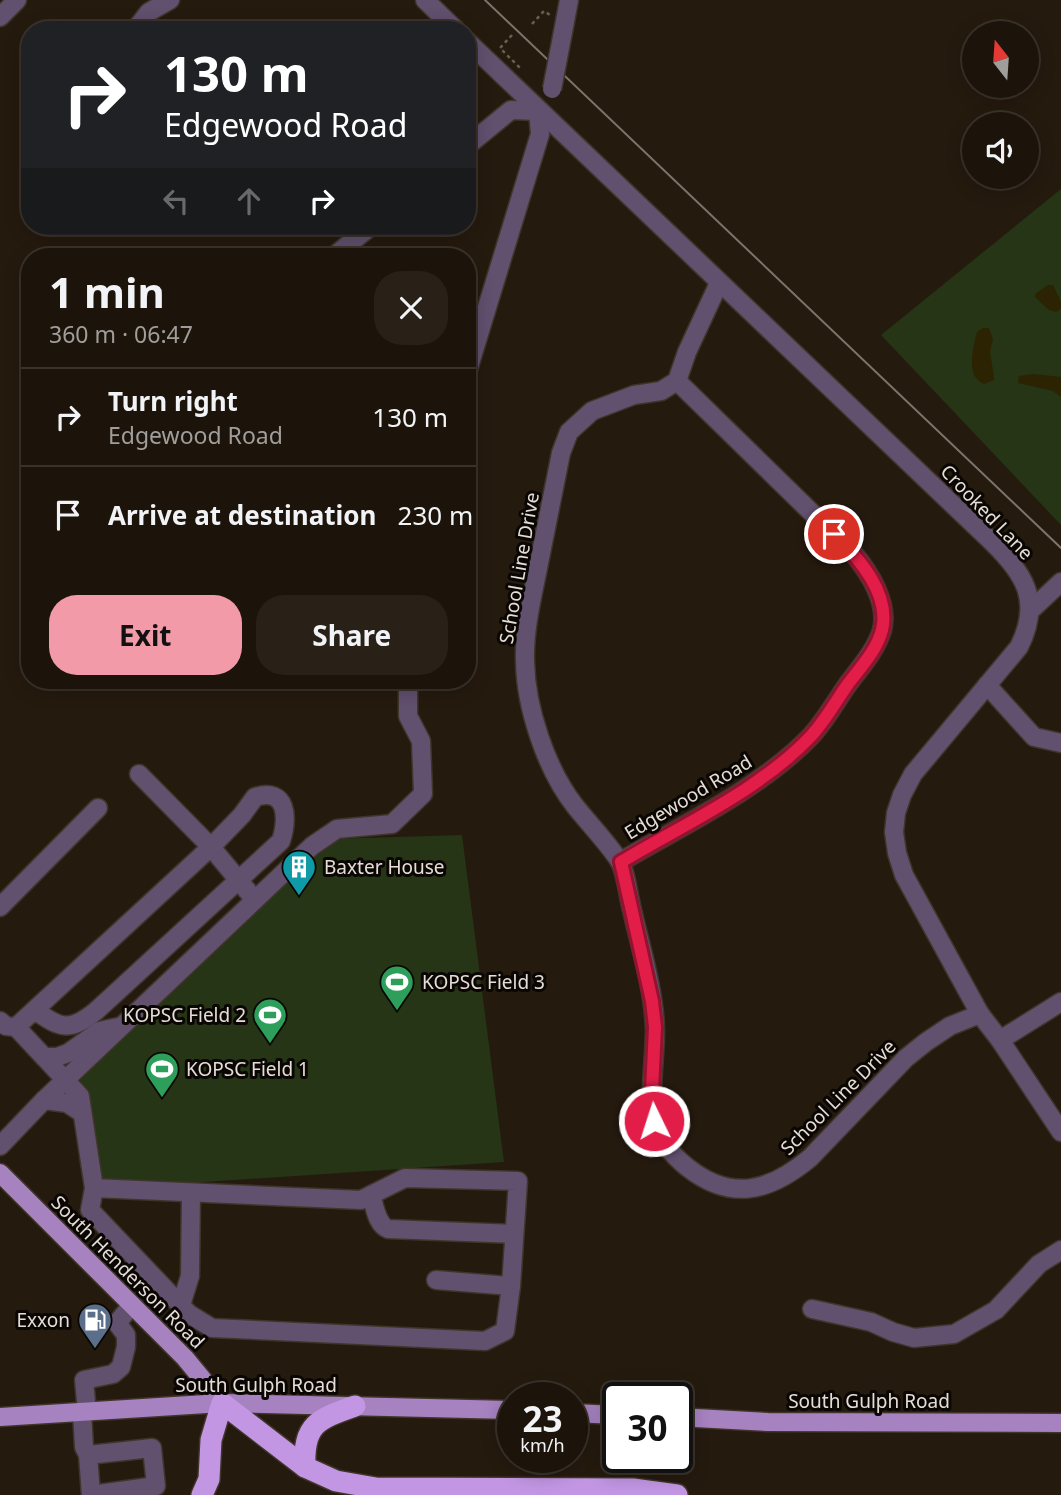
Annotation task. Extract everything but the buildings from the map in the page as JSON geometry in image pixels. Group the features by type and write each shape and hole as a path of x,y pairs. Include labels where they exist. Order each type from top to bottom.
{"highway":[{"path":"202,1495 209,1479 211,1440 222,1403 305,1467 336,1481 376,1488 633,1489 677,1495"},
{"path":"305,1467 305,1442 310,1431 324,1419 355,1406"}],"main road":[{"name":"South Henderson Road","path":"0,1173 185,1357 222,1403"},
{"name":"South Gulph Road","path":"0,1417 222,1403 497,1410"},
{"name":"South Gulph Road","path":"693,1419 768,1422 1061,1423"}],"street":[{"path":"0,17 17,0"},
{"path":"142,21 149,12 170,0"},
{"path":"425,0 447,21"},
{"path":"476,344 540,134 538,111 552,89 569,0"},
{"name":"Crooked Lane","path":"476,50 1009,558 1021,574 1031,611"},
{"path":"476,139 511,110 538,111"},
{"path":"344,248 360,235"},
{"path":"677,381 687,352 719,283"},
{"name":"School Line Drive","path":"677,381 661,391 634,395 592,411 569,432 561,453 526,629 525,662 528,691 543,746 568,796 621,862 652,1001 655,1027 652,1091 654,1121 660,1136 681,1162 708,1183 729,1189 766,1186 789,1174 810,1158 906,1058 950,1026 980,1014"},
{"name":"Edgewood Road","path":"621,862 757,783 811,735 874,648 883,629 882,609 877,591 867,570 853,553 677,381"},
{"path":"1061,582 1031,611 1027,630 1019,647 913,774 896,813 894,832 904,875 980,1014 1061,1132"},
{"path":"987,685 1034,737 1061,743"},
{"path":"0,1146 65,1079 312,846 337,829 392,824 423,794 421,741 408,716 408,689"},
{"path":"139,774 211,847 255,900"},
{"path":"34,1010 60,1026 82,1022 281,841 285,822 282,802 278,797 267,794 255,797 243,815 211,847 34,1010 8,1024 44,1057 80,1096 94,1188 90,1210 189,1314 212,1328 485,1341 505,1331 518,1181 405,1178 361,1200 94,1188"},
{"path":"0,907 98,808"},
{"path":"1000,1040 1061,1002"},
{"path":"44,1057 57,1057 68,1053 99,1031 121,1026"},
{"path":"44,1100 67,1103 82,1113"},
{"path":"181,1305 190,1276 191,1193"},
{"path":"371,1195 379,1222 388,1229 514,1234"},
{"path":"812,1309 871,1322 914,1338 954,1334 996,1310 1039,1264 1061,1250"},
{"path":"436,1280 511,1286"},
{"path":"88,1455 84,1447 88,1411 84,1380 113,1374 121,1367 126,1335 117,1323 132,1306"}],"path":[{"path":"533,24 544,11"},
{"path":"500,48 512,35"}],"green space":[{"path":"1061,189 1061,525 881,335"},
{"path":"462,835 504,1162 98,1189 70,1080 331,839"}],"sand":[{"path":"1048,285 1053,285 1061,302 1061,309 1056,312 1049,310 1035,297 1035,294"},
{"path":"989,328 993,339 990,352 994,377 994,380 984,384 974,375 972,369 977,332"},
{"path":"1033,374 1061,377 1061,397 1053,391 1018,383 1019,376"}],"tram line":[{"path":"485,0 1061,548"}],"place":[{"name":"Baxter House","path":"299,897"},
{"name":"KOPSC Field 3","path":"397,1012"},
{"name":"KOPSC Field 2","path":"270,1045"},
{"name":"KOPSC Field 1","path":"162,1099"},
{"name":"Exxon","path":"95,1350"}],"route":[{"path":"654,1121 652,1091 655,1027 652,1001 621,862 757,783 811,735 874,648 883,629 882,609 877,591 867,570 834,534"}]}
